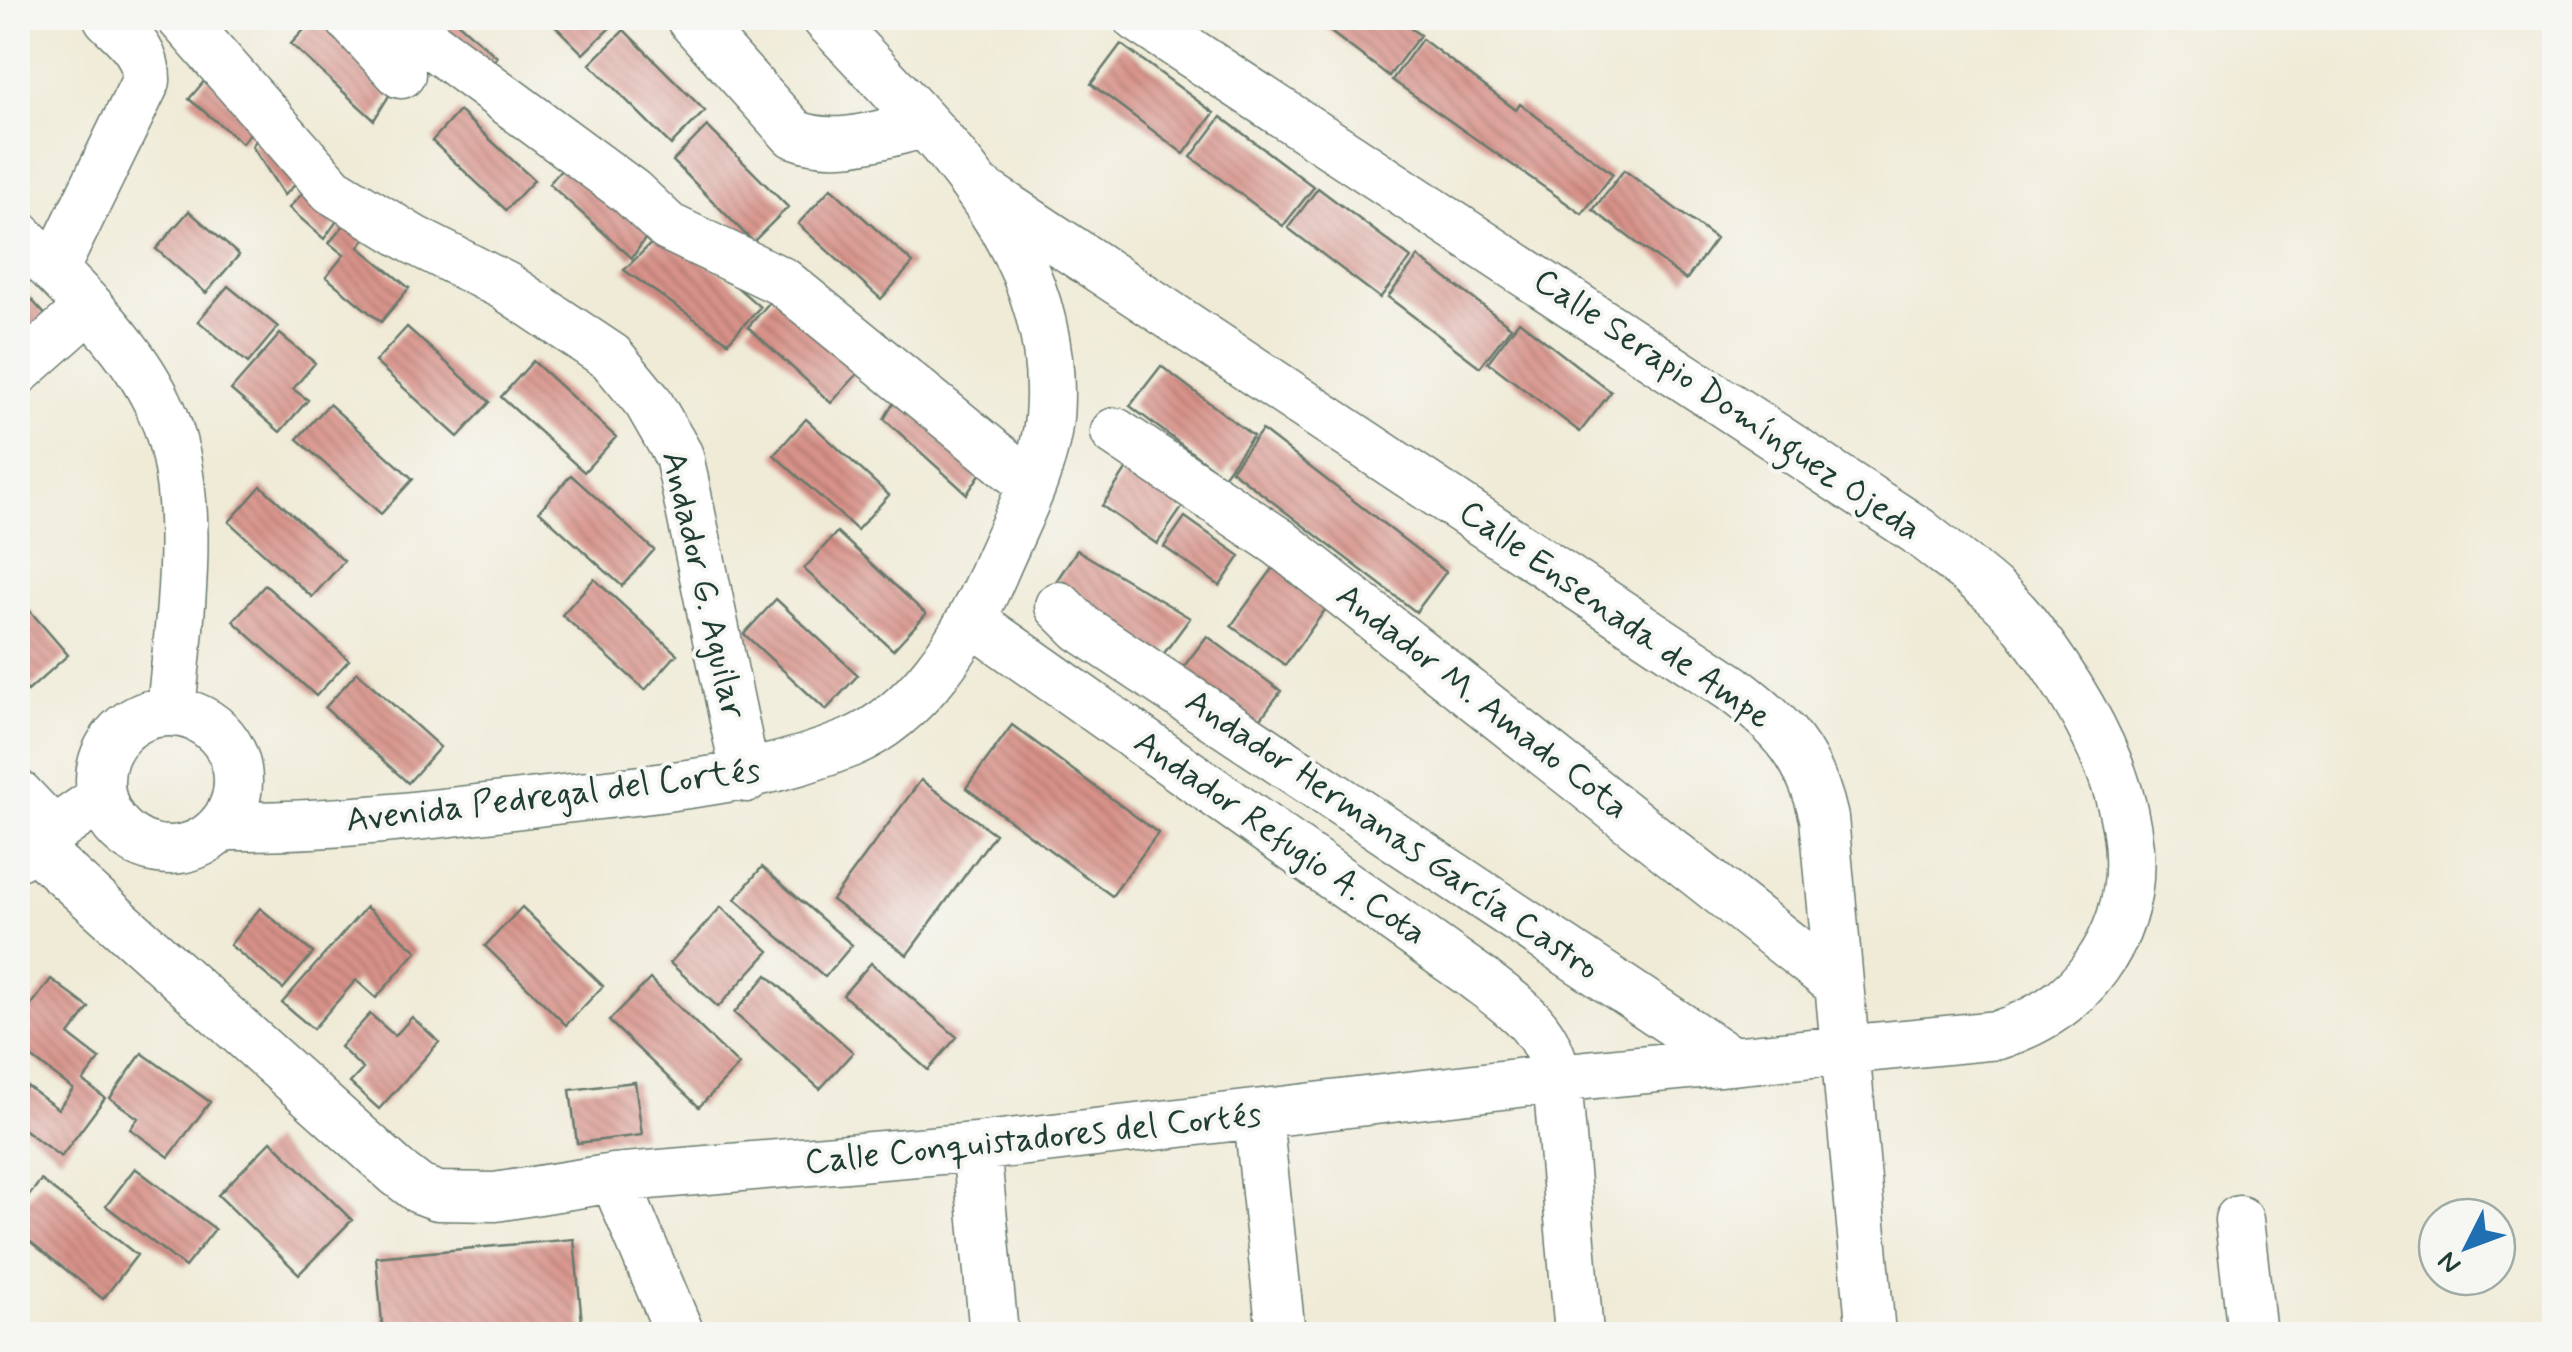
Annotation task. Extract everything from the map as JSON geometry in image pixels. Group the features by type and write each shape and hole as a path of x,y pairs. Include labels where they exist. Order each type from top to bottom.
{"street":[{"path":"54,270 146,81 146,64 139,50 108,18"},
{"name":"Andador G. Aguilar","path":"181,18 332,190 414,240 505,286 611,357 648,402 680,456 746,778"},
{"path":"348,18 631,192 668,227 783,282 1031,484"},
{"path":"690,18 794,134 816,142 837,143 924,124"},
{"name":"Avenida Pedregal del Cortés","path":"224,826 352,823 746,778 852,742 878,728 906,705 972,621 1031,484 1048,420 1047,362 1038,307 1024,264 984,192 826,18"},
{"name":"Calle Serapio Domínguez Ojeda","path":"1138,18 1918,531 2026,625 2103,750 2119,796 2131,840 2127,902 2118,931"},
{"name":"Calle Ensenada de Ampe","path":"984,192 1768,715 1815,780 1824,818 1871,1334"},
{"path":"18,234 90,307 159,404 171,440 178,474 182,564 171,711"},
{"path":"18,371 90,307"},
{"name":"Andador M. Amado Cota","path":"1115,432 1279,542 1839,985"},
{"name":"Andador Hermanas García Castro","path":"1060,606 1098,639 1730,1060"},
{"name":"Andador Refugio A. Cota","path":"972,621 1517,1008 1547,1040 1557,1079 1579,1334"},
{"path":"171,711 204,719 232,749 240,782 235,807 224,826 191,848 155,850 132,840 111,819 101,798 103,760 117,734 135,720 171,711"},
{"name":"Calle Conquistadores del Cortés","path":"18,794 35,845 418,1189 438,1196 496,1197 614,1178 976,1147 1730,1060 1998,1035 2027,1026 2084,984 2118,931"},
{"path":"35,845 101,798"},
{"path":"1258,1117 1281,1334"},
{"path":"976,1147 994,1334"},
{"path":"614,1178 680,1334"},
{"path":"2239,1220 2252,1334"}],"building":[{"path":"315,18 336,18 395,86 374,120 291,44"},
{"path":"428,18 453,18 497,57 484,72"},
{"path":"547,18 615,18 618,20 583,54"},
{"path":"1312,18 1396,18 1420,35 1389,76"},
{"path":"624,30 705,111 671,145 590,64"},
{"path":"1422,39 1516,110 1520,104 1613,174 1582,214 1392,80"},
{"path":"1121,44 1214,113 1184,154 1091,84"},
{"path":"212,72 265,115 242,143 189,99"},
{"path":"459,111 534,180 506,210 432,141"},
{"path":"1221,117 1314,187 1283,226 1191,157"},
{"path":"268,125 304,177 284,195 252,146"},
{"path":"707,126 788,207 753,242 673,161"},
{"path":"570,160 655,224 632,258 549,184"},
{"path":"1624,170 1716,239 1686,280 1593,210"},
{"path":"309,186 342,214 324,239 289,208"},
{"path":"831,188 913,263 881,299 798,224"},
{"path":"1318,188 1411,258 1380,298 1288,228"},
{"path":"189,211 239,255 206,293 156,249"},
{"path":"355,212 374,229 359,247 409,288 381,322 326,277 344,255 329,243"},
{"path":"668,227 760,307 728,342 624,270"},
{"path":"1418,257 1511,327 1480,367 1388,297"},
{"path":"18,285 50,320 18,350"},
{"path":"228,286 278,327 248,363 198,321"},
{"path":"775,296 864,367 831,403 748,327"},
{"path":"1519,321 1611,392 1580,432 1488,362"},
{"path":"407,327 490,402 458,437 375,362"},
{"path":"280,334 315,363 293,389 308,400 280,432 231,390"},
{"path":"533,361 616,437 584,472 501,397"},
{"path":"1161,366 1253,436 1223,476 1130,406"},
{"path":"900,392 988,462 967,494 884,419"},
{"path":"329,404 413,479 381,514 297,439"},
{"path":"806,419 889,495 857,530 774,455"},
{"path":"1262,430 1446,572 1416,612 1231,470"},
{"path":"1132,461 1188,499 1157,544 1102,506"},
{"path":"571,475 654,550 622,586 539,511"},
{"path":"261,486 344,561 312,597 229,522"},
{"path":"1185,517 1240,556 1220,586 1164,547"},
{"path":"837,532 926,614 893,650 804,569"},
{"path":"1077,550 1190,618 1162,656 1053,586"},
{"path":"1279,560 1333,599 1285,665 1231,626"},
{"path":"594,579 677,654 645,690 562,615"},
{"path":"265,585 349,660 316,696 233,621"},
{"path":"18,597 68,655 28,691 18,679"},
{"path":"776,599 858,675 826,710 744,634"},
{"path":"1207,636 1281,691 1253,729 1178,674"},
{"path":"357,672 440,747 408,783 325,708"},
{"path":"1012,725 1158,833 1112,896 966,788"},
{"path":"921,780 995,834 907,955 832,900"},
{"path":"762,867 852,945 825,977 735,899"},
{"path":"366,907 417,951 376,998 356,980 313,1029 282,1003"},
{"path":"522,907 603,986 566,1025 485,946"},
{"path":"721,907 769,951 718,1007 670,963"},
{"path":"260,908 313,953 283,989 230,945"},
{"path":"871,963 957,1037 928,1070 843,995"},
{"path":"767,975 853,1052 820,1089 734,1013"},
{"path":"51,979 89,1008 69,1035 100,1059 83,1081 105,1098 61,1157 18,1125 18,1098 27,1086 58,1109 73,1089 18,1047 18,1000 29,1008"},
{"path":"650,979 739,1065 699,1107 609,1021"},
{"path":"370,1014 395,1036 412,1017 439,1042 379,1109 350,1083 363,1069 340,1047"},
{"path":"142,1053 210,1102 169,1157 130,1129 138,1118 110,1098"},
{"path":"635,1082 642,1135 577,1143 570,1090"},
{"path":"271,1141 352,1220 299,1274 218,1195"},
{"path":"135,1168 215,1229 185,1267 106,1206"},
{"path":"41,1180 137,1255 103,1299 18,1232 18,1210"},
{"path":"574,1239 583,1334 383,1334 376,1257"}]}
